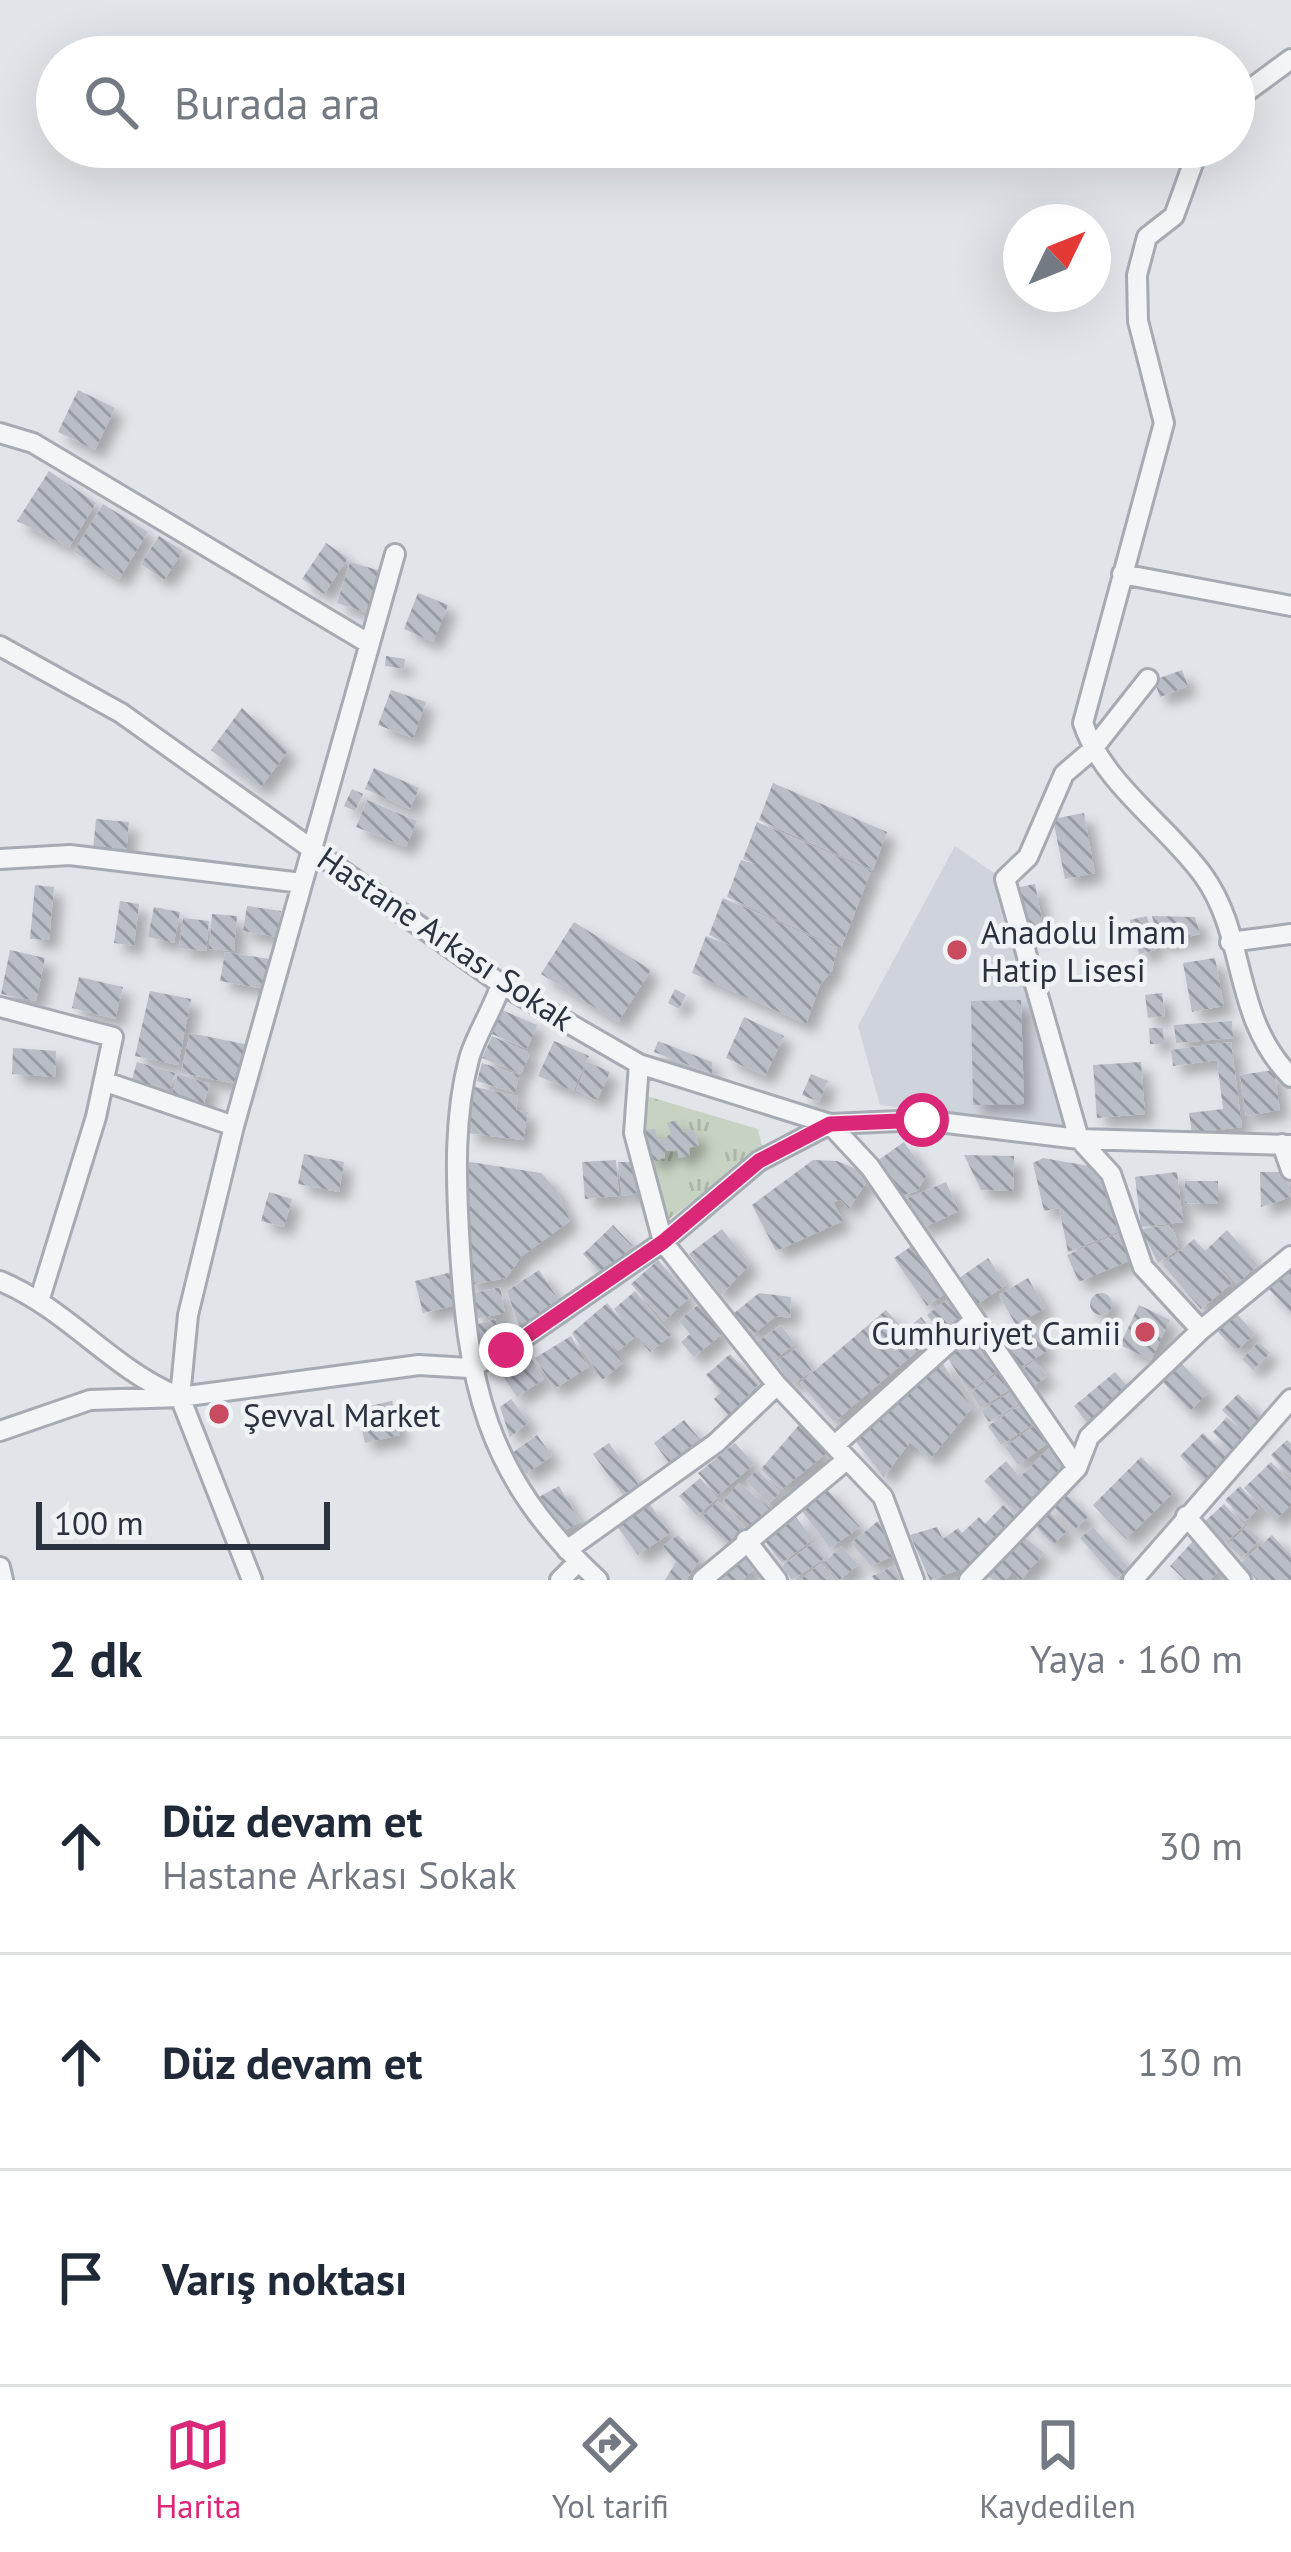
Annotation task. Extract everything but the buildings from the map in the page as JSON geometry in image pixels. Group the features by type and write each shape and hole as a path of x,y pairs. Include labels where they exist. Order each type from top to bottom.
{"street":[{"path":"1255,86 1291,59"},
{"path":"1191,168 1174,216 1147,237 1137,275 1138,321 1164,423 1083,723 1092,751 1204,876 1224,915 1256,1030 1291,1077"},
{"path":"0,433 33,442 368,643"},
{"path":"252,1580 180,1397 188,1315 234,1126 395,554"},
{"path":"1122,574 1291,606"},
{"name":"Hastane Arkası Sokak","path":"0,646 121,713 501,983 639,1064 830,1124 922,1120 1079,1139 1286,1144"},
{"path":"1148,680 1092,751 1064,774 1028,857 1005,879 1079,1139 1111,1174 1143,1267 1201,1330"},
{"path":"0,859 70,855 302,883"},
{"path":"1230,942 1291,934"},
{"path":"501,983 470,1056 458,1131 469,1368 508,1468 573,1556 598,1580"},
{"path":"0,1007 113,1037 106,1082 40,1298"},
{"path":"639,1064 634,1133 663,1242 777,1385 883,1497 894,1516 914,1580"},
{"path":"106,1082 234,1126"},
{"path":"0,1432 90,1400 180,1397 419,1365 469,1368 506,1350 663,1242 759,1161 830,1124 870,1167 1077,1468"},
{"path":"1286,1144 1291,1170"},
{"path":"969,1580 1077,1468 1089,1436 1201,1330 1291,1256"},
{"path":"0,1281 40,1298 134,1377 180,1397"},
{"path":"701,1580 974,1321"},
{"path":"560,1580 573,1556 716,1443 777,1385"},
{"path":"1133,1580 1291,1399"},
{"path":"1186,1516 1241,1580"},
{"path":"746,1540 777,1580"},
{"path":"0,1567 3,1580"}],"shaded area":[{"name":"Anadolu İmam Hatip Lisesi","path":"955,846 994,873 1066,1127 880,1105 858,1026"}],"green space":[{"path":"643,1095 758,1129 762,1147 668,1220 663,1217 642,1130"}],"place":[{"name":"Anadolu İmam Hatip Lisesi","path":"957,950"},
{"name":"Cumhuriyet Camii","path":"1145,1332"},
{"name":"Şevval Market","path":"219,1414"}],"route":[{"path":"506,1350 663,1242 759,1161 830,1124 922,1120"}]}
